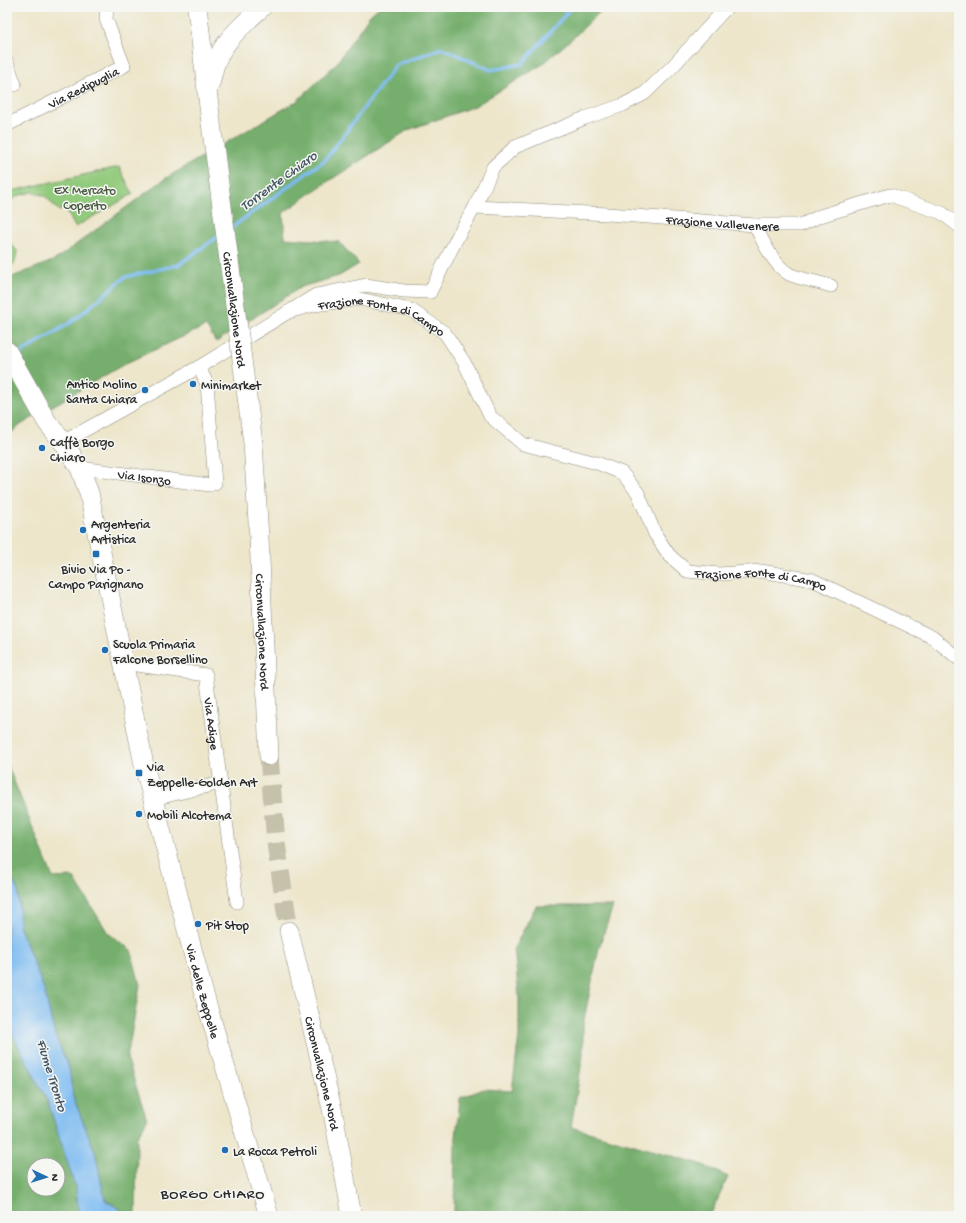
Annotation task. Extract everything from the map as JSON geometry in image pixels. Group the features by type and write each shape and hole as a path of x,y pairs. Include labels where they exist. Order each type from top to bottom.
{"main road":[{"name":"Circonvallazione Nord","path":"197,7 253,443 269,756"},
{"path":"208,93 216,61 225,46 238,30 262,7"},
{"name":"Via delle Zeppelle","path":"7,351 47,422 63,442 80,468 89,493 144,765 203,991 269,1216"},
{"name":"Circonvallazione Nord","path":"289,931 333,1113 352,1216"}],"street":[{"name":"Via Redipuglia","path":"7,125 124,66 106,19 107,7"},
{"path":"63,442 199,367 316,295 366,285 404,291 430,292 460,232 475,207 493,167 515,147 585,118 623,105 644,94 672,67 727,7"},
{"path":"7,62 15,85"},
{"name":"Frazione Vallevenere","path":"475,207 608,214 755,225 801,225 820,216 890,195 942,213 959,226"},
{"path":"755,225 762,240 781,269 790,274 831,286"},
{"name":"Frazione Fonte di Campo","path":"288,312 314,305 360,299 411,310 445,333 464,362 490,416 524,444 597,463 622,473 638,493 655,534 669,555 687,571 720,574 761,571 813,580 932,637 959,659"},
{"name":"Via Isonzo","path":"80,468 212,484 207,384 199,367"},
{"name":"Via Adige","path":"123,663 206,675 237,902"},
{"path":"153,799 221,783"}],"green space":[{"path":"379,7 605,7 543,64 475,106 408,130 321,186 283,213 285,238 339,242 359,264 339,276 301,287 216,342 206,326 126,363 22,424 7,436 7,279 55,260 166,178 297,101 336,64 369,16"},
{"name":"Ex Mercato Coperto","path":"119,167 133,194 75,227 65,208 59,211 45,196 32,192 17,196 10,202 7,211 7,192"},
{"path":"7,239 17,251 15,262 7,272"},
{"path":"7,764 53,878 73,877 108,933 131,950 140,985 127,1058 147,1120 137,1137 136,1216 130,1216 105,1200 95,1152 73,1097 69,1068 55,1036 44,990 20,928 18,891 7,869"},
{"path":"536,906 613,906 599,948 583,1024 583,1055 571,1127 701,1164 728,1177 710,1216 454,1216 455,1147 460,1098 484,1089 512,1091 519,1036 519,996 514,948"},
{"path":"7,1024 48,1102 66,1157 26,1157 26,1197 66,1197 66,1158 76,1189 79,1216 7,1216"}],"water":[{"name":"Fiume Tronto","path":"7,869 18,891 20,928 44,990 55,1036 69,1068 73,1097 95,1152 105,1200 130,1216 79,1216 76,1189 48,1102 7,1024"}],"waterway":[{"name":"Torrente Chiaro","path":"231,228 325,160 396,65 442,48 491,70 522,64 572,7"},
{"name":"Torrente Chiaro","path":"16,356 73,321 125,277 178,265 219,236"}],"tunnel":[{"path":"269,756 276,843 289,931"}],"place":[{"name":"Minimarket","path":"193,384"},
{"name":"Antico Molino Santa Chiara","path":"145,390"},
{"name":"Caffè Borgo Chiaro","path":"42,448"},
{"name":"Argenteria Artistica","path":"83,530"},
{"name":"Bivio Via Po - Campo Parignano","path":"96,554"},
{"name":"Scuola Primaria Falcone Borsellino","path":"105,650"},
{"name":"Via Zeppelle-Golden Art","path":"139,773"},
{"name":"Mobili Alcotema","path":"139,814"},
{"name":"Pit Stop","path":"198,924"},
{"name":"La Rocca Petroli","path":"225,1150"}],"district":[{"name":"BORGO CHIARO","path":"213,1193"}]}
